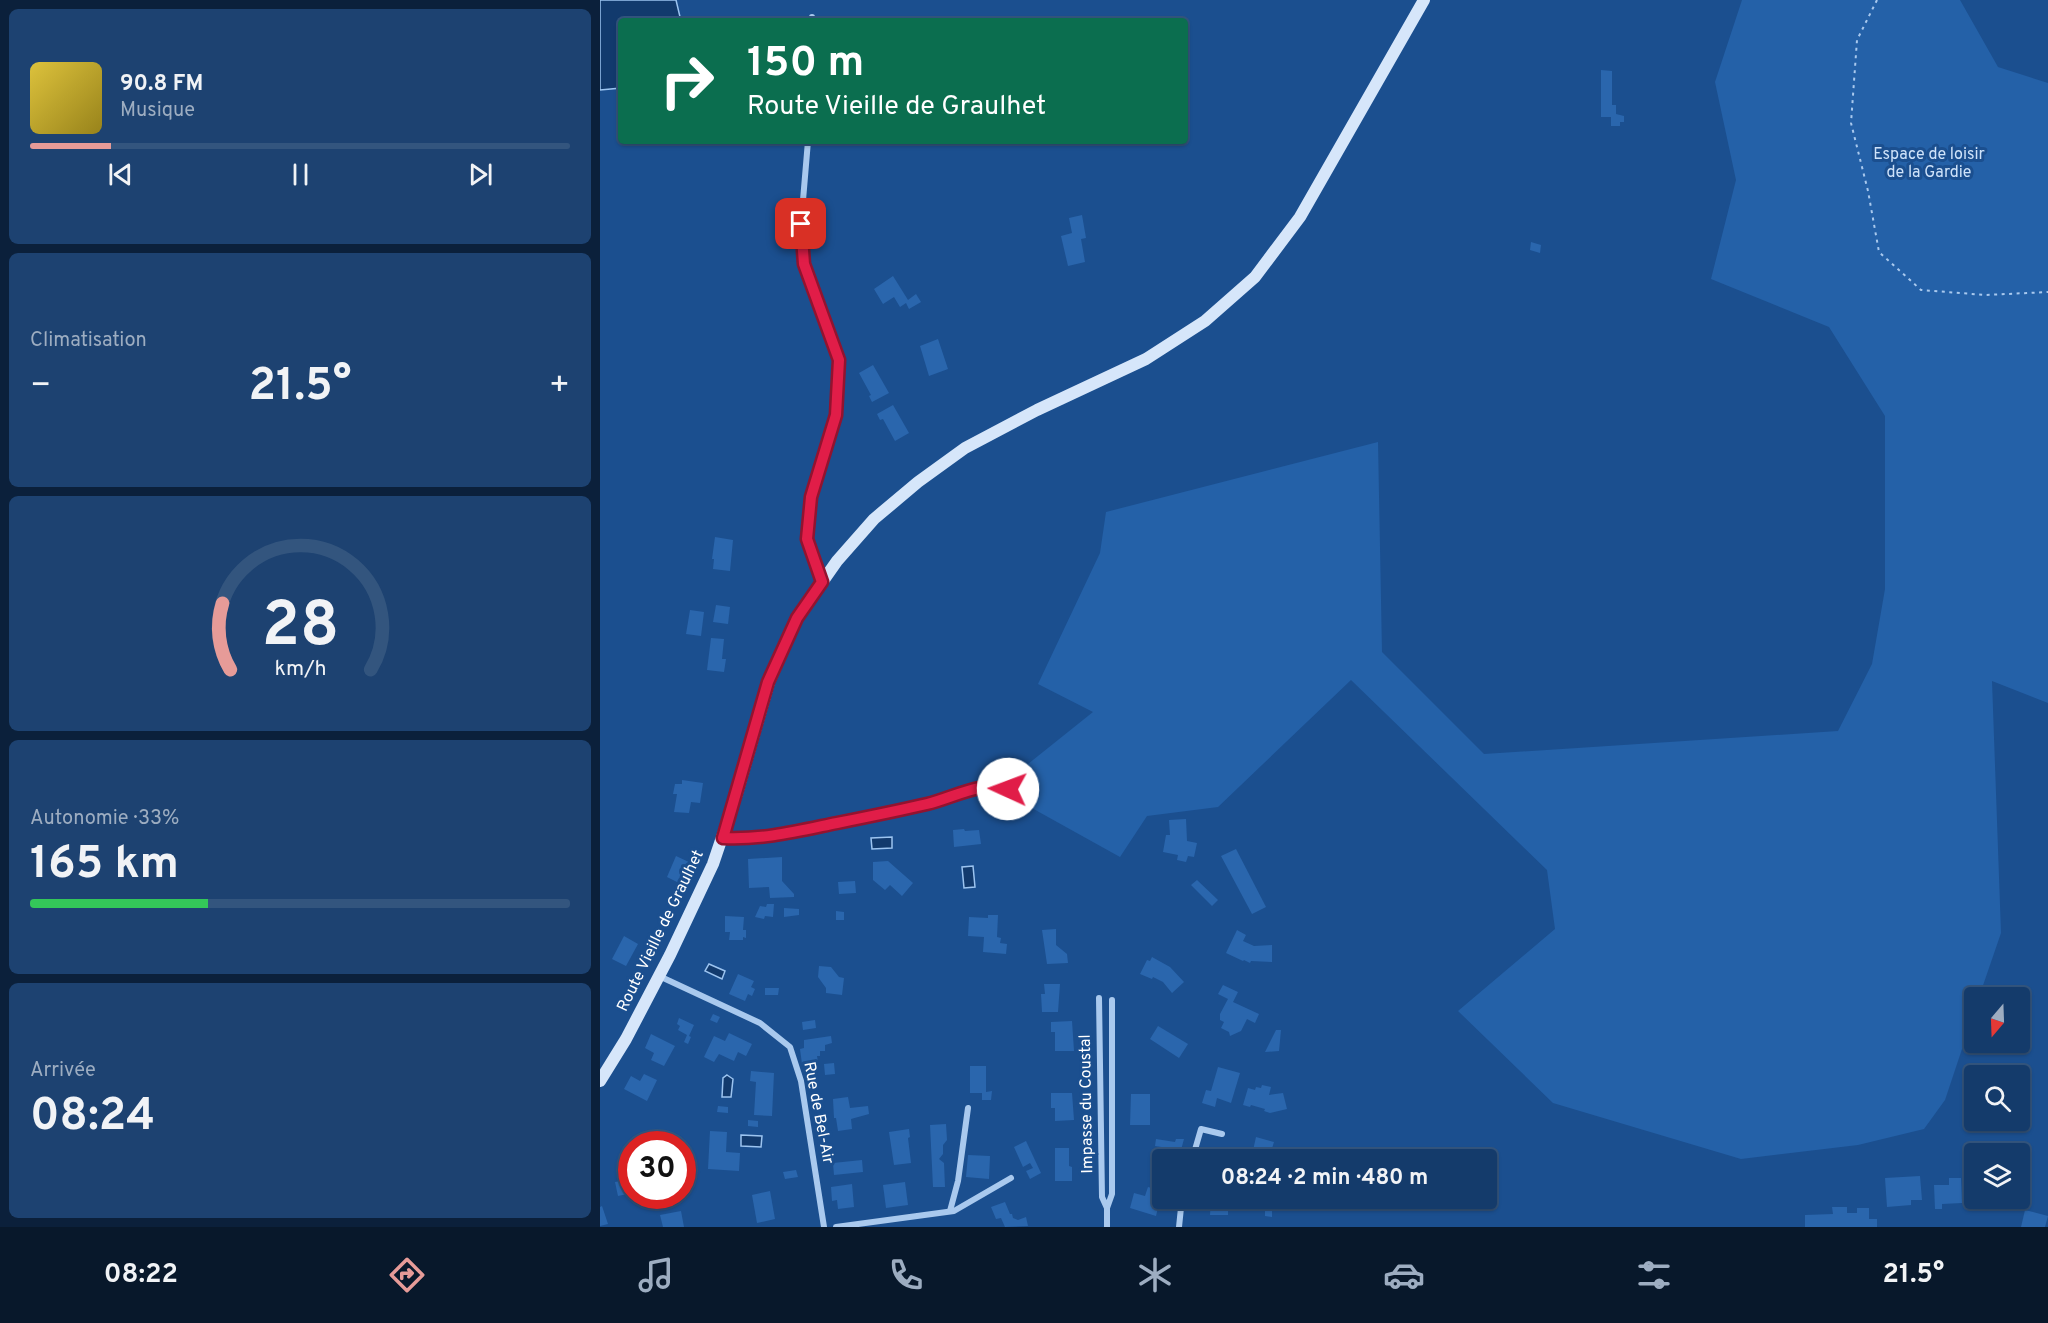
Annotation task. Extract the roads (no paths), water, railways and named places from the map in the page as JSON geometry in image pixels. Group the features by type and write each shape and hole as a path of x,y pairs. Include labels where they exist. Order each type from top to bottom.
{"main road":[{"name":"Route Vieille de Graulhet","path":"600,1081 626,1039 659,976 713,864 723,838 768,682 797,618 837,561 874,519 918,482 965,448 1037,410 1146,359 1205,321 1255,277 1300,217 1424,0"}],"street":[{"path":"808,144 801,224 804,264 839,360 836,415 811,497 807,539 822,582"},
{"path":"723,838 750,840 787,834 930,803 979,788 996,785 1008,789"},
{"name":"Rue de Bel-Air","path":"659,976 760,1023 790,1047 801,1081 824,1227"},
{"name":"Impasse du Coustal","path":"1099,998 1102,1197 1107,1208"},
{"name":"Impasse du Coustal","path":"1107,1227 1107,1208 1112,1194 1113,1000"},
{"path":"950,1211 958,1181 968,1108"},
{"path":"1195,1149 1201,1129 1222,1134"},
{"path":"836,1227 954,1211 1011,1178"},
{"path":"1179,1227 1181,1209"}],"park label":[{"name":"Espace de loisir de la Gardie","path":"1929,164"}]}
